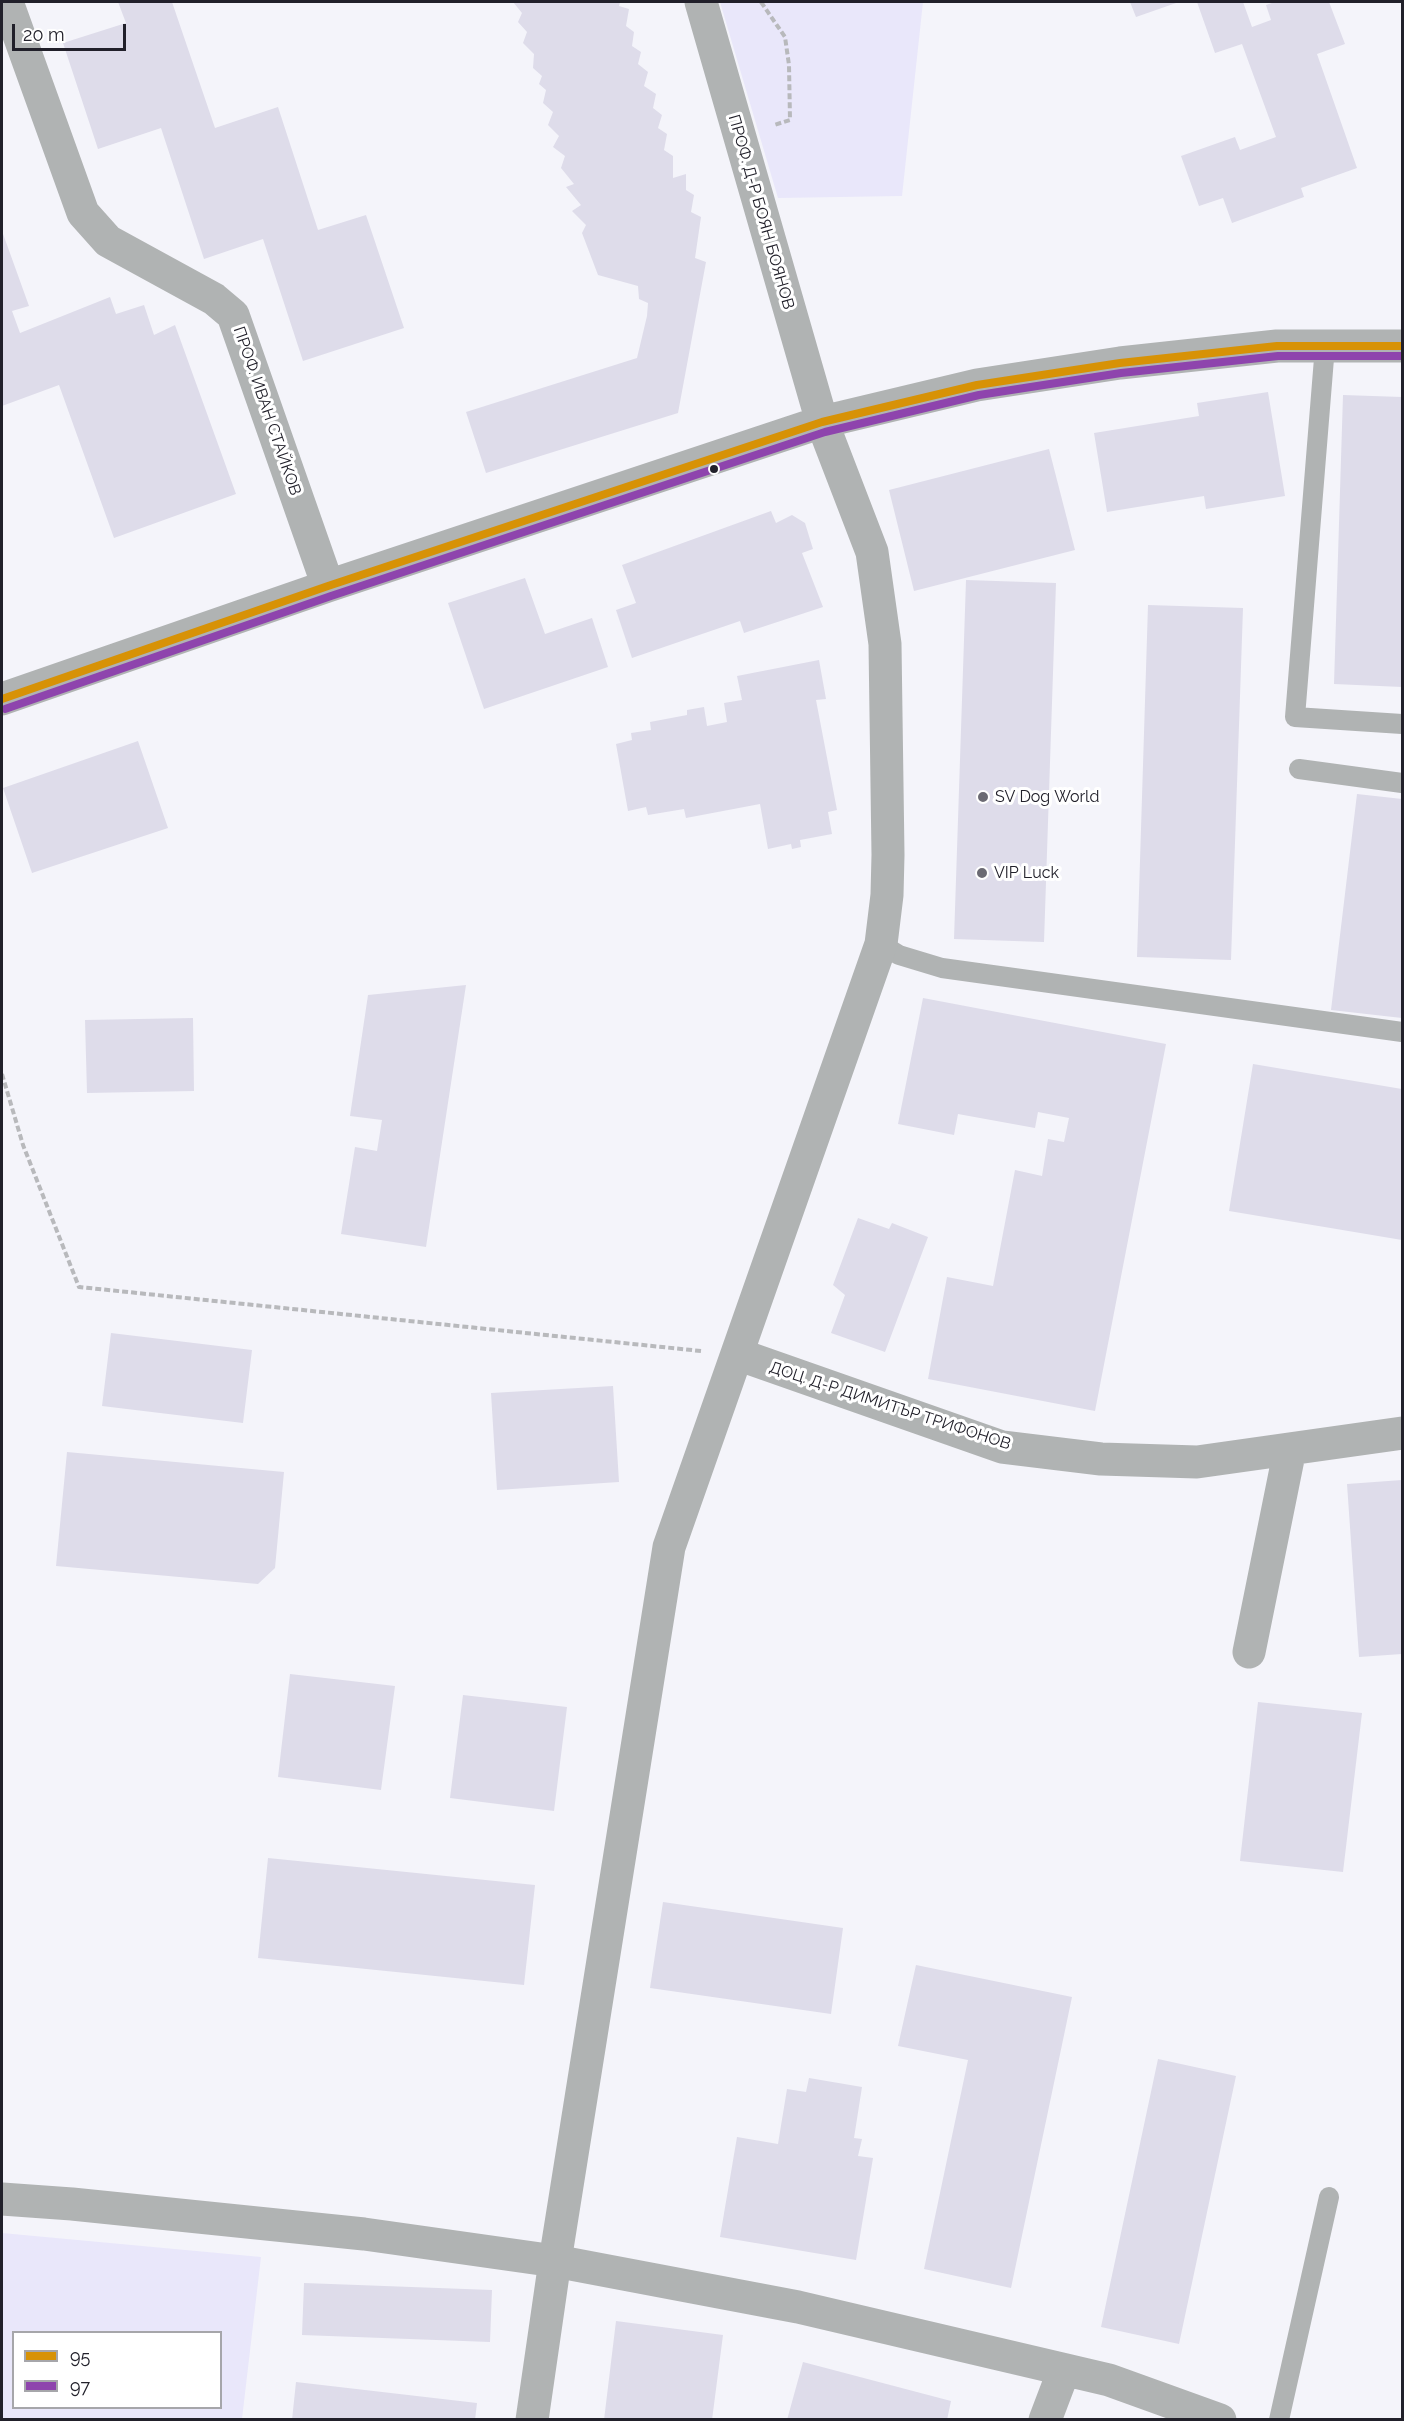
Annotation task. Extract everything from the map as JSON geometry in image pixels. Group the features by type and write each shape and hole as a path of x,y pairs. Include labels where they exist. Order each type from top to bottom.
{"street":[{"name":"ПРОФ. ИВАН СТАЙКОВ","path":"7,2 83,213 108,241 214,299 233,315 328,586"},
{"name":"ПРОФ. Д-Р БОЯН БОЯНОВ","path":"532,2420 555,2261 669,1546 881,944 887,895 884,626 872,552 822,422 701,2"},
{"path":"2,699 328,586 822,422 977,385 1120,363 1277,346 1402,346"},
{"name":"ДОЦ. Д-Р ДИМИТЪР ТРИФОНОВ","path":"737,1354 1002,1447 1101,1459 1197,1462 1402,1433"},
{"path":"1248,1652 1290,1449"},
{"path":"2,2199 364,2234 555,2261 798,2307 1109,2380 1220,2420"},
{"path":"1045,2420 1064,2370"}],"lane":[{"path":"1325,346 1295,717 1402,724"},
{"path":"1299,769 1402,783"},
{"path":"881,944 899,955 942,968 1402,1032"},
{"path":"1279,2420 1329,2198"}],"path":[{"path":"740,137 790,120 789,65 785,37 761,2"},
{"path":"2,1074 23,1144 79,1287 737,1354"}],"shaded area":[{"path":"720,2 923,2 902,196 778,198"},
{"path":"2,2233 261,2257 242,2419 2,2419"}],"building":[{"path":"118,2 172,2 215,128 278,107 318,230 366,215 404,328 303,361 263,239 204,259 161,128 98,149 63,43 126,23"},
{"path":"513,2 620,2 619,6 629,9 626,26 634,32 632,46 641,52 638,64 648,72 644,86 656,94 653,108 662,115 658,128 667,134 664,150 673,156 673,178 686,174 686,190 694,195 691,212 701,217 695,258 706,262 678,413 486,473 466,412 637,358 648,303 639,299 638,286 598,275 582,233 586,225 572,211 581,205 566,187 574,184 561,168 565,156 553,147 559,136 548,125 553,112 543,103 546,90 539,84 542,76 533,68 534,54 523,43 527,32 518,22 522,13"},
{"path":"1130,2 1179,2 1136,17"},
{"path":"1197,2 1243,2 1252,27 1271,20 1266,5 1275,2 1329,2 1345,44 1317,54 1357,168 1301,188 1304,197 1232,223 1223,198 1199,206 1181,156 1235,137 1240,150 1276,137 1242,44 1215,53"},
{"path":"2,231 29,306 12,311 20,333 110,297 116,314 144,305 154,335 175,325 236,494 114,538 59,385 2,406"},
{"path":"1268,392 1285,496 1206,509 1204,496 1107,512 1094,433 1199,416 1197,403"},
{"path":"1343,395 1402,397 1402,687 1334,684"},
{"path":"1049,449 1075,550 914,591 889,490"},
{"path":"771,511 776,523 792,515 805,523 813,549 802,553 823,607 744,633 740,621 632,658 616,610 636,603 622,565"},
{"path":"525,578 545,634 592,618 608,667 484,709 448,603"},
{"path":"966,580 1056,583 1044,942 954,939"},
{"path":"1148,605 1243,608 1231,960 1137,957"},
{"path":"819,660 826,699 816,700 837,810 828,812 832,834 800,840 801,847 792,849 791,844 768,849 760,804 686,818 684,809 648,815 646,807 628,811 616,744 632,740 631,733 651,730 650,722 687,715 687,710 704,707 707,726 727,722 724,703 742,700 737,676"},
{"path":"138,741 168,828 32,873 3,788"},
{"path":"1357,794 1402,799 1402,1018 1331,1010"},
{"path":"466,985 426,1247 341,1234 355,1147 377,1151 382,1120 350,1116 368,995"},
{"path":"923,998 1166,1044 1095,1411 928,1379 947,1277 993,1286 1015,1170 1042,1176 1048,1139 1064,1142 1069,1118 1038,1112 1035,1128 958,1114 954,1135 898,1124"},
{"path":"193,1018 194,1091 87,1093 85,1020"},
{"path":"1253,1064 1402,1089 1402,1240 1229,1211"},
{"path":"858,1218 889,1229 892,1223 928,1237 885,1352 831,1333 845,1295 833,1285"},
{"path":"111,1333 252,1350 243,1423 102,1406"},
{"path":"613,1386 619,1482 497,1490 491,1393"},
{"path":"67,1452 284,1472 275,1568 258,1584 56,1566"},
{"path":"1402,1480 1402,1654 1359,1657 1347,1484"},
{"path":"290,1674 395,1686 381,1790 278,1777"},
{"path":"463,1695 567,1707 554,1811 450,1798"},
{"path":"1258,1702 1362,1713 1343,1872 1240,1861"},
{"path":"268,1858 535,1885 524,1985 258,1958"},
{"path":"663,1902 843,1928 831,2014 650,1988"},
{"path":"916,1965 1072,1997 1011,2288 924,2269 968,2060 898,2046"},
{"path":"1158,2059 1236,2076 1179,2344 1101,2327"},
{"path":"809,2078 862,2087 854,2138 862,2139 858,2156 873,2158 856,2260 720,2237 737,2137 778,2144 787,2089 806,2092"},
{"path":"304,2283 492,2290 490,2342 302,2335"},
{"path":"616,2321 723,2335 712,2420 604,2420"},
{"path":"803,2362 951,2401 947,2420 787,2420"},
{"path":"296,2382 477,2403 475,2420 292,2420"}],"transit line":[{"name":"95","path":"2,699 328,586 822,422 977,385 1120,363 1277,346 1402,346"},
{"name":"97","path":"5,709 331,596 825,432 979,395 1121,373 1278,356 1402,356"}],"place":[{"name":"SV Dog World","path":"983,797"},
{"name":"VIP Luck","path":"982,873"}]}
